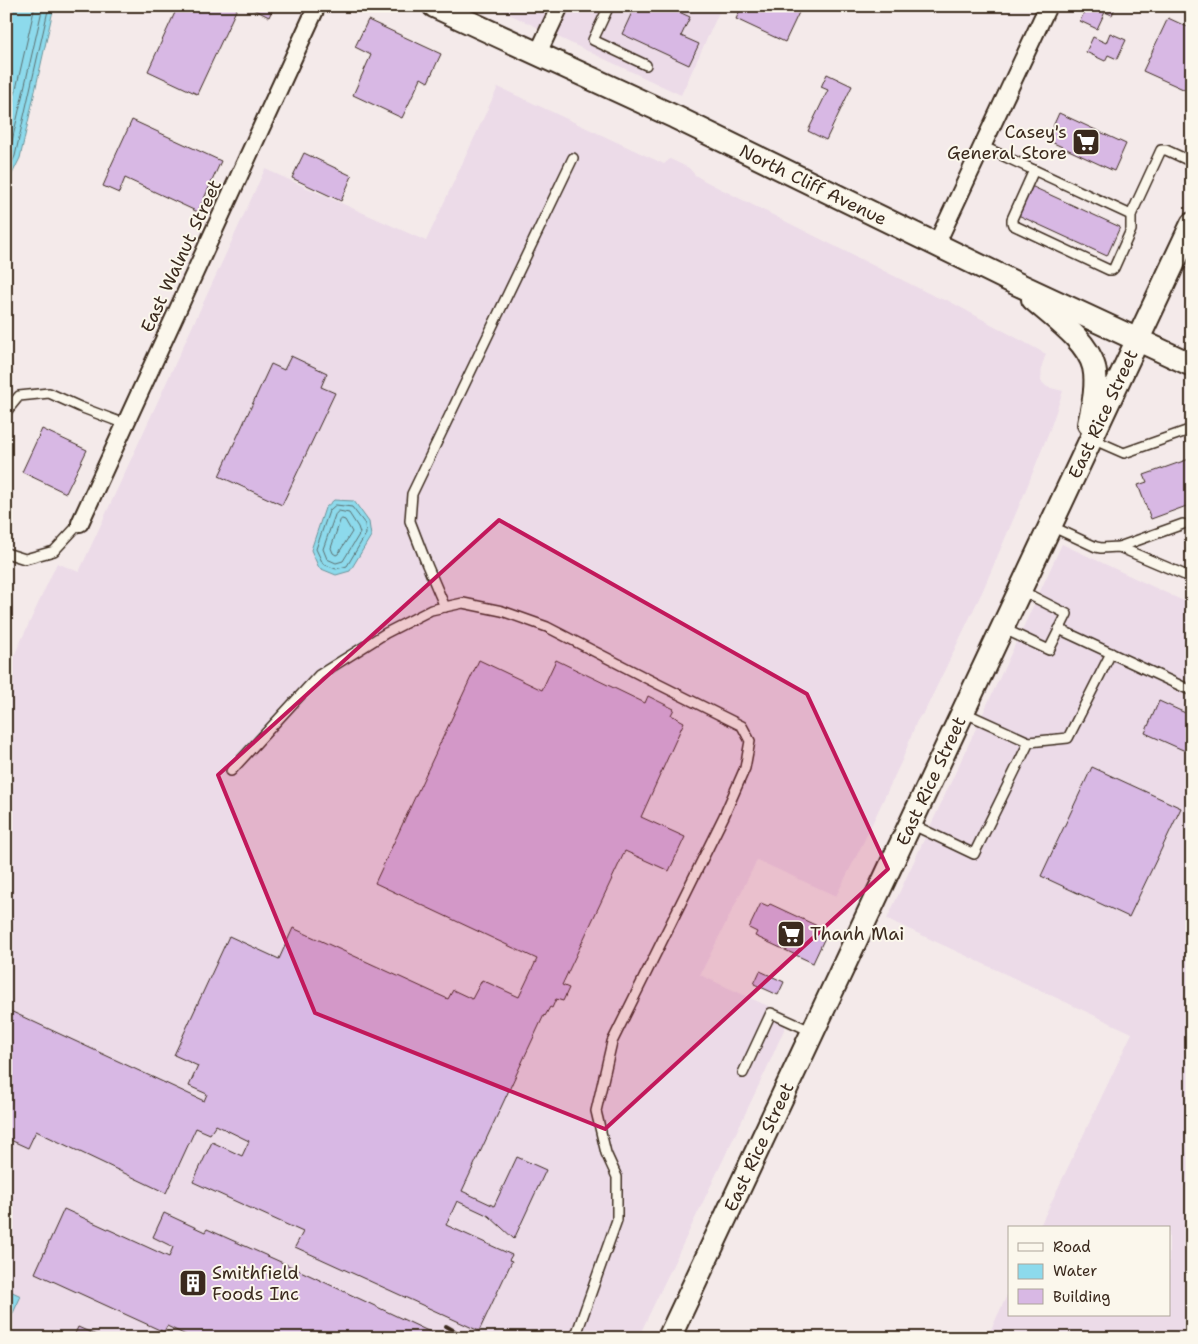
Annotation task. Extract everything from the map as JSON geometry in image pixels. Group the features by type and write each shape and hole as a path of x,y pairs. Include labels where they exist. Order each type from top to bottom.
{"main road":[{"name":"North Cliff Avenue","path":"434,6 675,117 1013,282 1192,365"},
{"name":"East Rice Street","path":"669,1338 1192,224"},
{"path":"1013,282 1079,340 1088,352 1094,366 1095,390 1081,460"}],"street":[{"name":"East Walnut Street","path":"80,523 317,6"},
{"path":"538,53 560,6"},
{"path":"936,245 1048,6"}],"lane":[{"path":"607,7 593,40 646,65"},
{"path":"982,146 1132,215"},
{"path":"1034,170 1012,219 1014,225 1112,270 1131,230 1132,215 1161,150 1166,150 1192,162"},
{"path":"445,607 426,565 410,521 412,494 573,158"},
{"path":"6,412 19,396 49,393 125,424"},
{"path":"1091,438 1124,453 1192,429"},
{"path":"6,553 25,559 54,551 80,523"},
{"path":"1050,526 1101,548 1119,547 1183,524"},
{"path":"1119,547 1192,578"},
{"path":"1002,628 1049,650 1067,614 1020,590"},
{"path":"231,772 319,676 386,633 431,610 463,603 502,611 547,627 648,680 742,726 750,741 745,768 612,1042 596,1111 606,1153 617,1178 617,1220 575,1338"},
{"path":"1059,629 1192,690"},
{"path":"963,712 1028,742 1068,738 1111,653"},
{"path":"910,824 974,854 1028,742"},
{"path":"743,1073 771,1013 813,1032"}],"highlighted area":[{"path":"499,520 807,694 888,869 605,1129 315,1013 218,775"}],"shaded area":[{"path":"492,6 722,6 681,95"},
{"path":"498,87 664,164 670,159 689,168 703,180 932,295 947,300 1046,354 1042,365 1041,381 1047,387 1063,391 1050,429 983,590 924,713 916,723 903,758 836,896 757,860 700,975 790,1016 638,1338 6,1338 6,673 57,563 79,572 265,169 426,241"},
{"path":"1062,544 1192,605 1192,1338 987,1338 1008,1293 1008,1316 1170,1316 1170,1226 1040,1226 1132,1033 887,919"}],"water":[{"path":"6,6 54,6 20,158 6,186"},
{"path":"334,500 354,501 369,522 371,536 350,571 336,575 319,568 311,550 325,508"},
{"path":"6,1289 21,1296 6,1328"}],"building":[{"path":"178,6 238,6 197,94 148,71"},
{"path":"247,6 274,6 269,17"},
{"path":"635,6 679,6 677,11 690,17 681,36 699,44 689,65 622,34"},
{"path":"742,6 802,6 785,42 736,19"},
{"path":"1087,6 1116,6 1112,15 1105,12 1097,29 1080,21"},
{"path":"1168,18 1192,29 1192,93 1143,71"},
{"path":"368,20 441,54 428,82 421,78 402,118 353,95 371,55 355,47"},
{"path":"1110,33 1126,40 1117,59 1108,55 1105,61 1086,52 1093,37 1106,43"},
{"path":"827,74 852,86 826,140 808,131 828,90 821,87"},
{"name":"Casey's General Store","path":"1059,113 1126,144 1114,171 1047,140"},
{"path":"132,120 221,161 198,212 125,178 119,193 103,186"},
{"path":"304,153 352,176 341,201 292,178"},
{"name":"Casey's General Store","path":"1031,186 1120,227 1107,256 1018,215"},
{"path":"291,356 327,373 321,387 335,393 282,505 219,476 271,364 284,370"},
{"path":"42,429 87,450 66,493 22,472"},
{"path":"1192,458 1192,504 1151,519 1138,485 1147,482 1144,475"},
{"path":"479,660 542,690 556,660 645,703 648,696 674,709 671,715 684,722 641,817 685,837 669,871 625,851 562,985 569,988 563,1001 556,999 552,1008 550,1007 544,1015 462,1191 494,1206 517,1157 546,1170 514,1239 489,1216 457,1201 446,1225 512,1255 509,1260 512,1261 479,1331 295,1247 303,1232 193,1182 212,1142 242,1156 249,1141 216,1125 210,1134 196,1128 166,1193 36,1131 28,1148 6,1138 6,1009 204,1101 207,1094 189,1086 198,1066 174,1055 229,936 279,959 293,928 448,999 453,990 472,999 482,980 519,997 537,959 375,883"},
{"path":"1159,701 1192,716 1192,754 1145,733"},
{"path":"1092,767 1181,808 1129,917 1041,876"},
{"name":"Thanh Mai","path":"761,903 768,906 770,904 828,931 813,963 755,936 757,932 749,928"},
{"path":"760,971 784,982 778,995 754,984"},
{"name":"Smithfield Foods Inc","path":"64,1209 169,1257 173,1247 153,1237 164,1213 205,1232 207,1229 292,1267 443,1338 192,1338 167,1326 164,1332 35,1273"},
{"path":"78,1327 103,1338 73,1338"}],"railway":[{"path":"446,1326 467,1338"}],"place":[{"name":"Casey's General Store","path":"1086,142"},
{"name":"Thanh Mai","path":"791,934"},
{"name":"Smithfield Foods Inc","path":"193,1283"}]}
